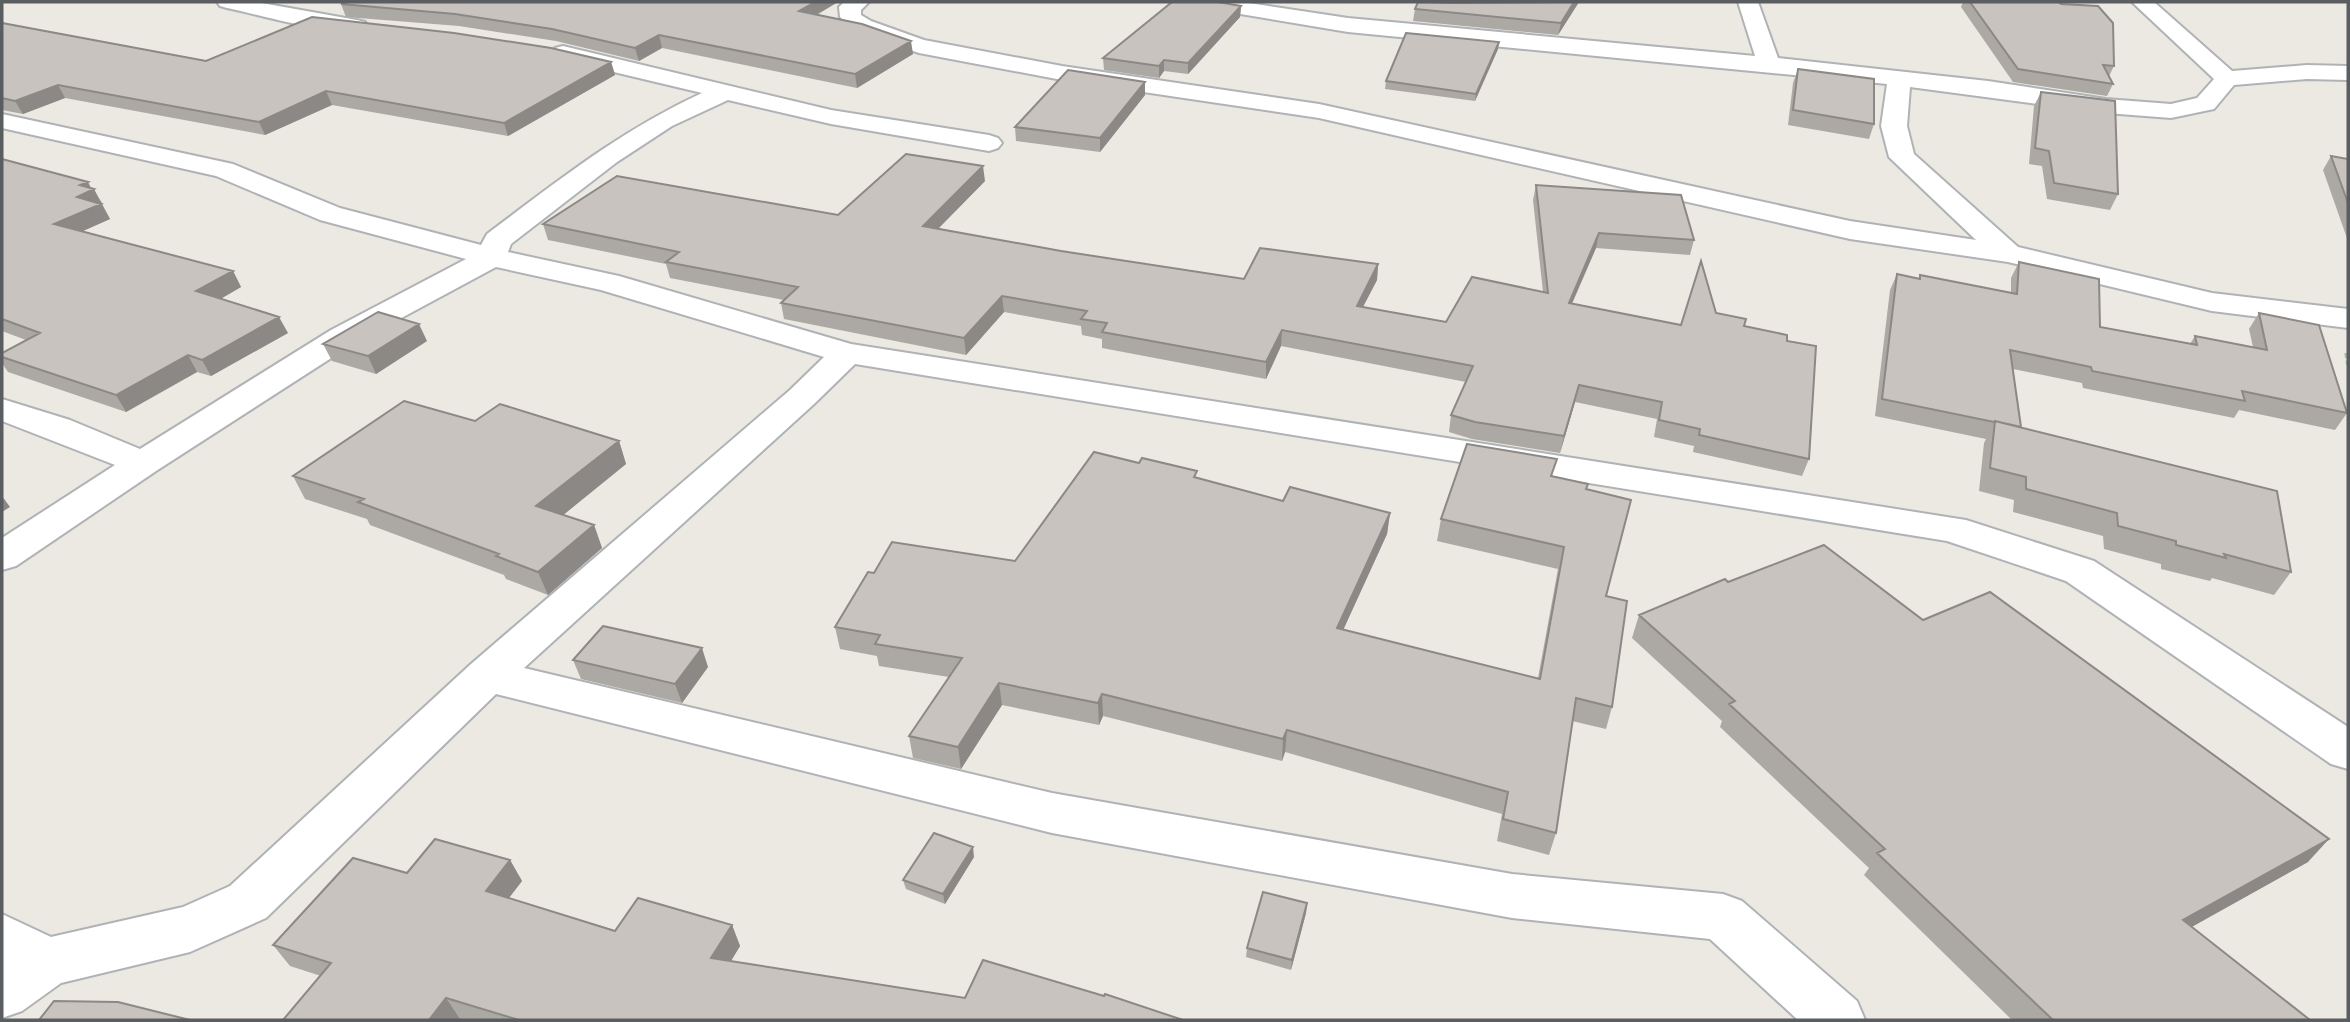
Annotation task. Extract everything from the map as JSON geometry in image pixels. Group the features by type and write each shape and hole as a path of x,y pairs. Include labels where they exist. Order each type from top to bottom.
{"street":[{"path":"227,2 333,24 384,29"},
{"path":"859,2 850,7 851,16 863,26 919,46 1062,73 1319,111 1850,230 2008,253 2211,302 2348,319"},
{"path":"1204,2 1348,25 1769,64 1899,78 2106,106 2171,111 2205,104 2227,78 2307,72 2348,73"},
{"path":"1748,2 1769,64"},
{"path":"2142,2 2227,78"},
{"path":"541,49 831,117 989,143"},
{"path":"1899,78 1894,126 1902,157 2008,253"},
{"path":"2,557 143,463 342,337 492,257 498,240 608,156 663,121 725,92"},
{"path":"2,121 225,170 330,214 492,257 608,282 847,353 1952,529 2080,571 2348,751"},
{"path":"2,993 24,950 190,929 248,902 487,676 802,397 847,353"},
{"path":"2,409 143,463"},
{"path":"487,676 1052,813 1512,897 1723,917 1837,1020"}],"building":[{"path":"815,2 799,11 862,24 911,41 855,74 659,35 635,48 552,29 455,14 341,4"},
{"path":"1172,2 1218,2 1241,6 1188,63 1164,60 1159,66 1103,58"},
{"path":"1418,2 1574,2 1561,23 1415,9"},
{"path":"1970,2 2059,2 2098,6 2113,23 2114,66 2103,65 2113,84 2018,69"},
{"path":"312,17 454,33 551,48 611,62 504,123 326,91 259,122 58,85 15,101 2,98 2,23 206,61"},
{"path":"1406,33 1499,42 1476,94 1386,81"},
{"path":"1798,69 1874,79 1874,124 1793,110"},
{"path":"1068,70 1145,82 1100,138 1015,127"},
{"path":"2041,92 2115,101 2118,194 2054,183 2049,151 2035,148"},
{"path":"906,154 983,166 923,226 1061,251 1244,279 1260,248 1378,264 1357,306 1446,322 1472,277 1548,293 1536,185 1681,195 1694,240 1599,233 1569,303 1681,325 1701,261 1716,313 1746,319 1744,326 1787,335 1787,341 1816,346 1809,459 1699,435 1700,429 1659,420 1662,402 1579,385 1564,436 1475,422 1451,415 1473,366 1282,330 1266,362 1102,332 1107,323 1081,319 1087,311 1002,296 964,338 781,303 798,287 666,262 679,252 543,224 617,176 838,215"},
{"path":"2331,156 2348,159 2348,203"},
{"path":"2,159 88,182 80,185 94,189 77,197 101,204 54,224 233,271 196,291 279,317 202,360 188,355 116,395 2,357 2,353 40,333 2,319"},
{"path":"2019,262 2099,279 2100,327 2197,345 2195,336 2267,350 2259,313 2319,325 2347,413 2242,391 2245,401 2092,371 2091,367 2010,350 2021,427 1882,399 1897,274 1920,279 1920,275 2017,294"},
{"path":"378,312 419,324 368,356 323,344"},
{"path":"404,401 475,421 500,404 619,441 536,506 594,525 538,572 496,556 499,554 358,502 364,499 293,476"},
{"path":"1995,421 2277,491 2291,572 2224,554 2226,558 2176,545 2176,541 2118,526 2117,513 2026,489 2026,477 1990,468"},
{"path":"1467,444 1557,459 1551,476 1588,484 1586,489 1631,500 1606,596 1627,601 1612,707 1576,698 1556,833 1503,819 1508,792 1287,730 1283,739 1102,694 1098,703 999,683 958,747 909,736 962,658 875,644 880,635 835,627 868,572 874,573 892,542 1015,561 1094,452 1139,463 1142,458 1197,471 1194,477 1283,501 1290,487 1390,513 1337,628 1540,679 1564,547 1441,519"},
{"path":"1824,545 1923,620 1990,592 2329,839 2183,920 2310,1020 2053,1020 1877,853 1885,849 1729,704 1735,701 1639,615 1725,579 1728,582"},
{"path":"603,626 702,648 675,684 573,660"},
{"path":"934,833 973,847 943,894 903,880"},
{"path":"435,839 510,860 486,891 615,931 638,898 732,925 711,958 965,998 983,960 1104,996 1105,994 1183,1020 519,1020 446,998 429,1020 283,1020 331,963 273,945 353,858 407,873"},
{"path":"1263,892 1307,903 1292,960 1247,948"},
{"path":"54,1001 118,1002 190,1020 39,1020"}]}
